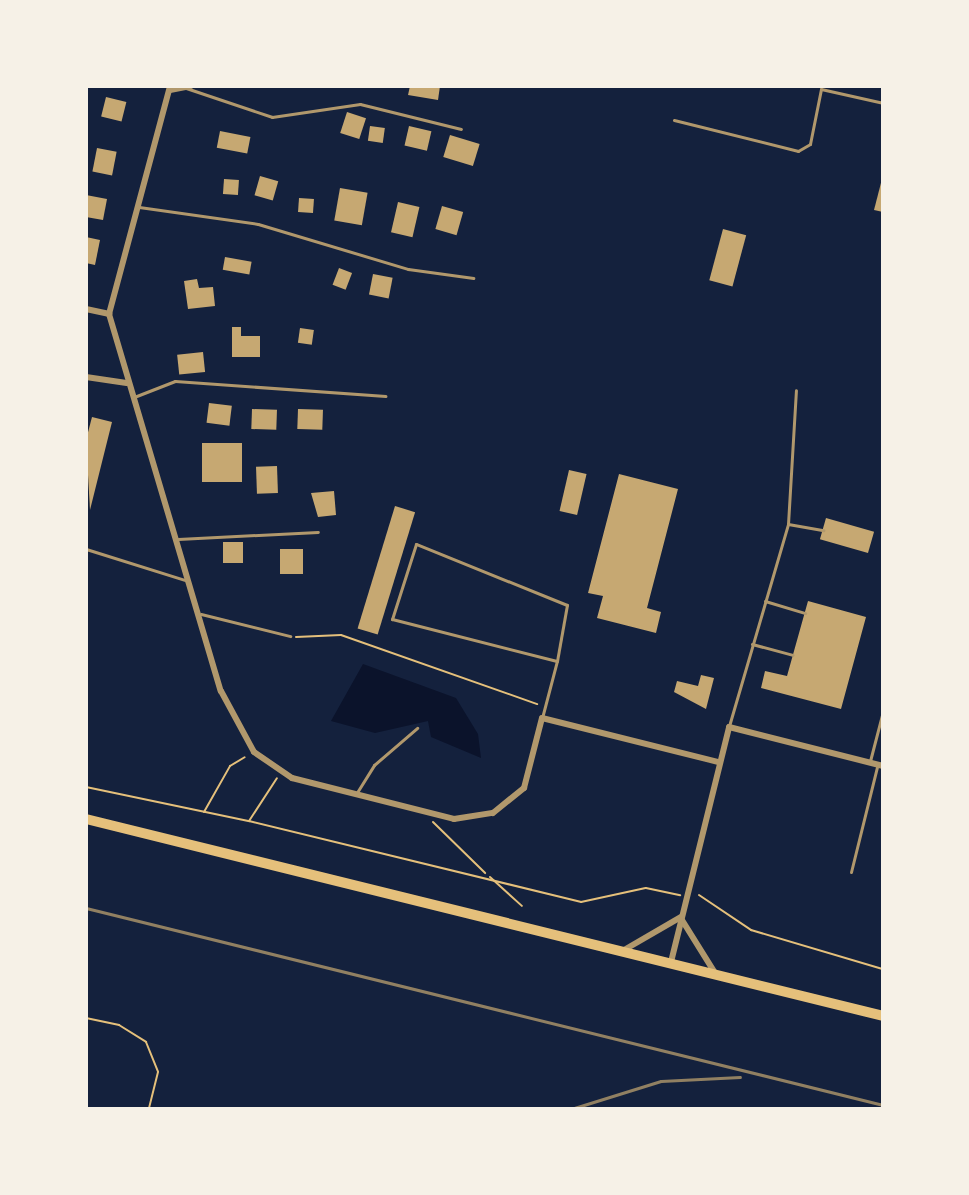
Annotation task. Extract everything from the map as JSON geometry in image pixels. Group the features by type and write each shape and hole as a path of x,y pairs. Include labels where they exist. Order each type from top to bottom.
{"highway":[{"path":"86,819 883,1016"}],"street":[{"path":"188,87 170,88 109,314 131,398 221,691 254,752 282,771 355,796 431,817 475,818 509,804 531,770 542,718 718,762"},
{"path":"86,309 109,314"},
{"path":"86,377 127,383"},
{"path":"671,962 729,727 877,765"},
{"path":"624,950 681,917"},
{"path":"681,917 686,938 715,973"}],"lane":[{"path":"188,87 272,117 360,104 461,129"},
{"path":"674,120 798,151 810,144 821,89 883,103"},
{"path":"139,207 258,224 408,269 473,278"},
{"path":"131,398 175,381 385,396"},
{"path":"729,727 788,524 796,390"},
{"path":"788,524 823,530"},
{"path":"174,539 318,532"},
{"path":"542,718 557,661 567,605 416,544 392,619 557,661"},
{"path":"86,549 186,580"},
{"path":"765,601 805,613"},
{"path":"196,612 290,636"},
{"path":"752,644 793,655"},
{"path":"851,872 877,765 883,711"},
{"path":"355,796 374,765 417,728"}],"path":[{"path":"290,636 341,635 545,707"},
{"path":"204,813 230,766 254,752"},
{"path":"249,821 282,771"},
{"path":"86,787 487,876 581,902 646,888 686,892 751,930 883,969"},
{"path":"431,817 442,837 522,906"},
{"path":"86,1018 119,1025 146,1042 158,1072 149,1109"}],"water":[{"path":"363,664 456,698 478,734 481,758 431,737 428,721 375,733 331,721"}],"building":[{"path":"410,86 440,86 438,100 408,95"},
{"path":"106,97 126,102 122,121 101,116"},
{"path":"347,112 366,118 359,139 340,133"},
{"path":"370,126 385,128 383,143 368,141"},
{"path":"409,126 431,131 427,151 405,145"},
{"path":"220,131 250,137 247,154 217,148"},
{"path":"450,135 480,144 473,166 443,157"},
{"path":"97,148 117,152 112,175 92,172"},
{"path":"260,176 278,181 273,200 254,195"},
{"path":"224,179 239,180 238,195 223,194"},
{"path":"883,179 883,212 874,210"},
{"path":"340,188 368,193 362,225 334,220"},
{"path":"86,195 107,199 103,220 86,217"},
{"path":"299,198 314,199 313,213 298,212"},
{"path":"398,202 419,207 412,237 391,232"},
{"path":"442,206 463,212 457,235 435,229"},
{"path":"723,229 746,235 732,286 709,280"},
{"path":"86,237 100,240 95,265 86,263"},
{"path":"225,257 252,262 249,274 223,270"},
{"path":"339,268 352,273 346,290 333,285"},
{"path":"373,274 393,278 389,298 369,295"},
{"path":"197,279 199,288 213,287 215,306 188,309 184,281"},
{"path":"232,327 241,327 241,336 260,336 260,357 232,357"},
{"path":"300,328 314,330 312,345 298,343"},
{"path":"203,352 205,372 179,375 177,355"},
{"path":"209,403 232,406 229,426 207,423"},
{"path":"252,409 277,410 276,430 251,429"},
{"path":"298,409 323,410 322,430 297,429"},
{"path":"92,417 112,422 90,510 86,440"},
{"path":"202,443 242,443 242,482 202,482"},
{"path":"277,466 278,493 257,494 256,467"},
{"path":"569,470 587,474 577,515 560,511"},
{"path":"619,474 678,489 647,608 661,612 656,633 597,618 603,596 588,593"},
{"path":"334,491 336,515 318,517 311,493"},
{"path":"395,506 415,512 378,635 358,628"},
{"path":"826,518 874,532 868,553 820,539"},
{"path":"223,542 243,542 243,563 223,563"},
{"path":"280,549 303,549 303,574 280,574"},
{"path":"808,601 866,617 841,709 761,688 765,671 787,676"},
{"path":"701,675 714,678 706,709 674,692 677,681 698,686"}],"railway":[{"path":"86,908 883,1105"},
{"path":"571,1109 661,1081 740,1077"}]}
